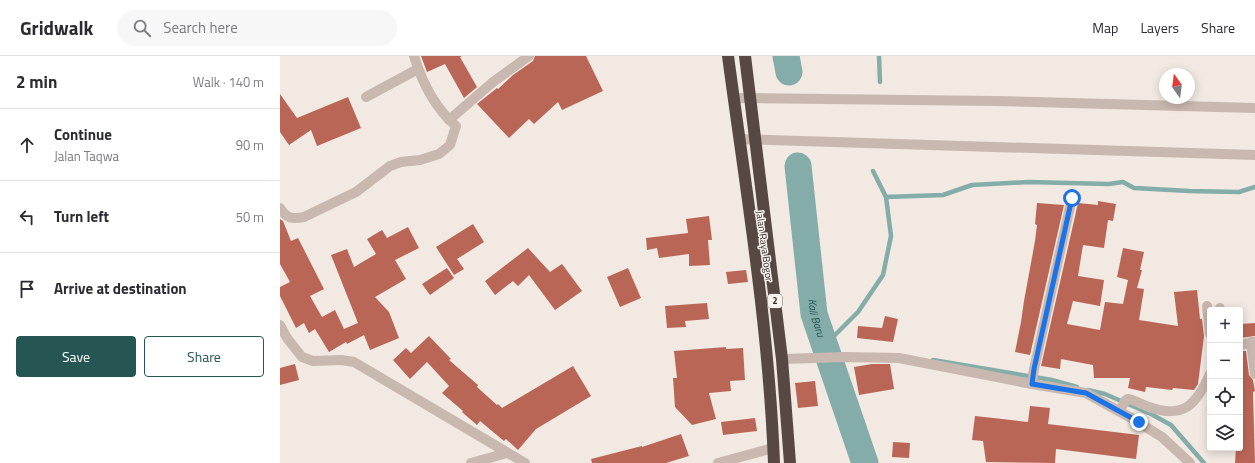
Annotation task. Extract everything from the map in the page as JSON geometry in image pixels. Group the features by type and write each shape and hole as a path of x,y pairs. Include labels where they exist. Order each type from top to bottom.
{"highway":[{"name":"Jalan Raya Bogor","path":"728,56 761,305 774,463"},
{"name":"Jalan Raya Bogor","path":"745,56 782,359 790,463"}],"street":[{"path":"414,56 418,69 431,97 453,123"},
{"path":"280,208 286,216 294,218 316,212 356,192 390,166 401,162 420,160 439,154 450,145 453,123 493,82 529,56"},
{"path":"366,97 418,69"},
{"path":"733,98 995,101 1255,108"},
{"path":"739,139 1255,155"},
{"path":"1033,377 1072,198"},
{"path":"280,325 287,338 302,357 313,361 341,360 354,362 525,463"},
{"path":"1243,344 1253,342 1255,374"},
{"path":"782,359 845,357 899,358 1033,377 1086,393 1122,406 1162,437 1190,463"},
{"path":"1122,406 1131,399 1149,407 1163,410 1182,410 1194,402 1208,379"},
{"path":"718,463 773,448"},
{"path":"471,463 507,453"}],"building":[{"path":"421,56 462,56 460,57 477,87 464,98 445,64 427,72"},
{"path":"535,56 586,56 603,91 562,110 558,102 534,124 529,119 509,138 477,104 533,61"},
{"path":"280,94 297,118 348,97 361,128 317,146 311,130 289,145 280,132"},
{"path":"1098,201 1116,204 1113,221 1108,220 1104,248 1083,245 1078,276 1104,280 1100,306 1073,301 1067,324 1100,330 1105,302 1123,304 1128,280 1117,277 1123,248 1144,252 1140,270 1142,270 1137,288 1144,289 1139,320 1178,326 1174,292 1197,290 1200,319 1202,319 1204,336 1198,384 1194,390 1173,388 1172,390 1146,387 1145,392 1128,388 1130,378 1094,378 1093,365 1061,359 1060,369 1041,366 1078,203 1098,205"},
{"path":"1037,203 1064,205 1030,355 1015,352 1035,241"},
{"path":"709,216 712,240 708,240 710,265 689,266 689,254 659,258 657,248 647,250 646,238 688,233 686,219"},
{"path":"280,219 283,221 291,241 298,238 324,289 310,296 322,317 335,310 344,329 358,323 331,255 347,249 354,267 376,254 367,239 382,230 387,238 408,227 419,248 395,260 406,279 375,297 389,312 399,338 370,350 364,335 347,344 346,342 329,352 315,329 309,333 304,323 296,328 280,296 280,287 290,282 280,264"},
{"path":"473,224 484,242 457,259 464,269 454,275 436,247"},
{"path":"528,248 550,272 562,264 582,291 555,310 529,275 518,286 513,281 495,295 485,281"},
{"path":"447,268 454,278 430,295 422,284"},
{"path":"628,268 641,298 620,307 607,277"},
{"path":"746,270 748,282 728,284 726,272"},
{"path":"707,303 709,319 685,321 686,327 667,328 665,306"},
{"path":"885,316 898,319 893,342 857,338 858,326 882,328"},
{"path":"1255,323 1255,336 1243,338 1243,324"},
{"path":"429,336 451,359 449,360 478,385 477,387 502,408 573,366 591,396 536,429 518,450 506,439 504,441 480,421 477,425 442,393 449,386 427,362 410,379 393,360 406,348 411,353"},
{"path":"726,347 726,349 743,348 745,380 730,381 731,391 709,393 716,419 692,425 675,407 673,378 677,378 674,351"},
{"path":"1243,351 1246,351 1249,375 1253,380 1255,391 1253,392 1255,463 1235,463 1236,451 1243,451"},
{"path":"295,364 299,380 280,385 280,368"},
{"path":"872,364 890,364 894,389 859,395 854,367"},
{"path":"815,381 818,406 798,408 795,383"},
{"path":"1030,406 1050,408 1048,424 1139,435 1136,459 1056,449 1055,463 986,462 983,441 972,440 975,416 1028,422"},
{"path":"755,418 757,431 723,435 721,422"},
{"path":"681,434 689,456 666,463 592,463 591,459 642,447"},
{"path":"893,442 910,443 909,458 892,457"}],"waterway":[{"name":"Kali Baru","path":"786,56 789,72"},
{"path":"879,56 880,82"},
{"name":"Kali Baru","path":"798,166 814,314 865,463"},
{"path":"823,341 832,338 858,312 883,275 891,236 886,197 873,171"},
{"path":"886,197 943,195 972,185 1028,182 1109,184 1123,182 1134,188 1189,191 1239,192 1255,187"},
{"path":"933,360 1052,380 1077,387"},
{"path":"1088,390 1105,394 1151,414 1171,425 1204,463"}],"route":[{"path":"1072,198 1032,384 1086,393 1139,422"}]}
